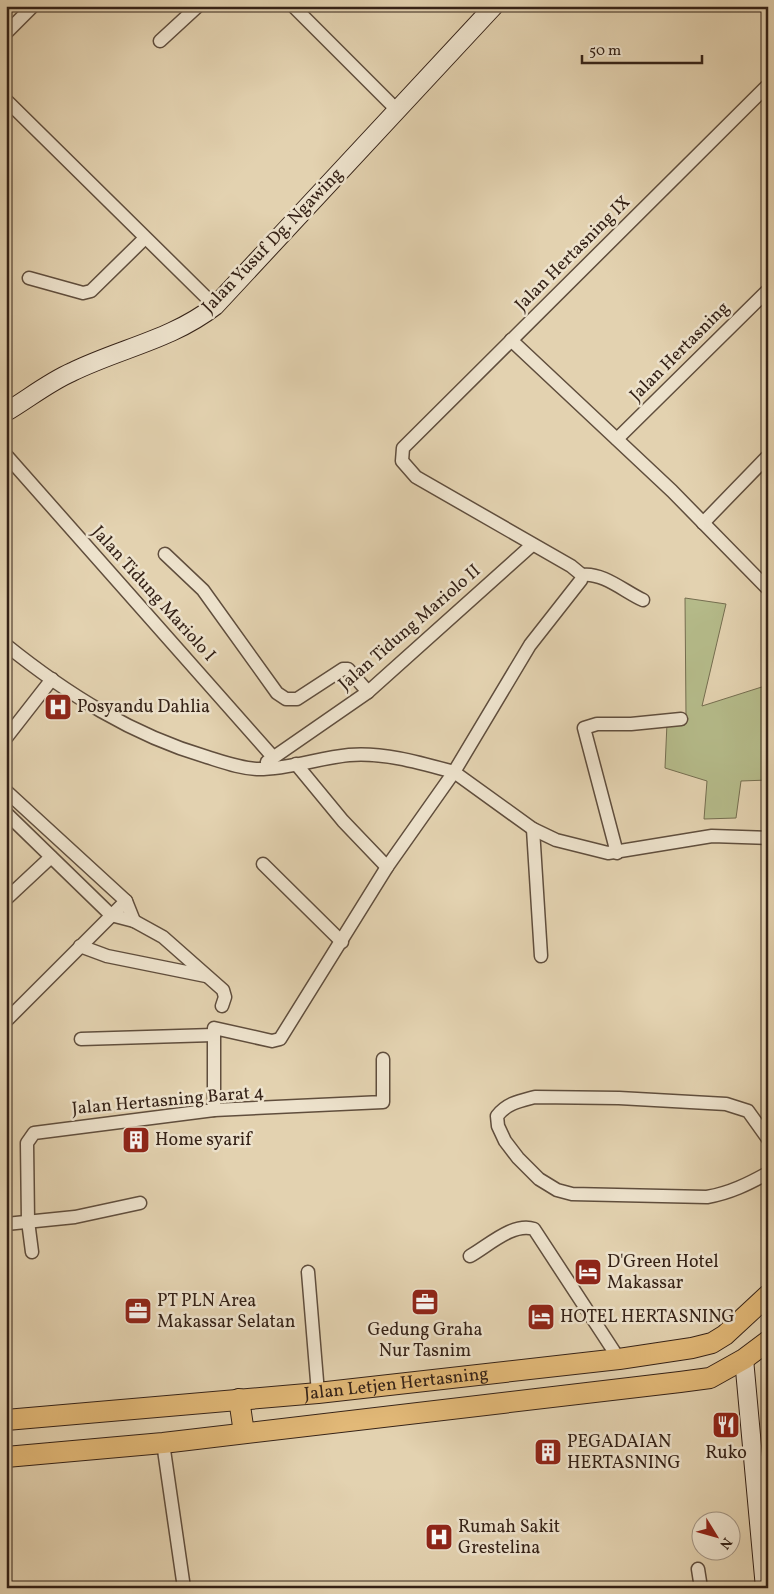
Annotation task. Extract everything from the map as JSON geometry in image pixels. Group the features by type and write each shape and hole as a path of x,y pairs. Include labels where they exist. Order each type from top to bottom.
{"main road":[{"name":"Jalan Letjen Hertasning","path":"6,1420 318,1392 618,1359 692,1348 712,1342 725,1335 768,1295"},
{"name":"Jalan Letjen Hertasning","path":"6,1457 163,1443 710,1378 744,1359 768,1341"},
{"path":"239,1399 244,1433"}],"street":[{"path":"6,33 33,6"},
{"path":"160,41 198,6"},
{"path":"293,6 397,110"},
{"name":"Jalan Yusuf Dg. Ngawing","path":"6,412 71,372 162,338 194,322 215,306 494,6"},
{"name":"Jalan Hertasning IX","path":"532,545 416,476 402,461 403,448 768,85"},
{"path":"6,100 144,239 215,306"},
{"path":"29,278 84,293 91,291 144,239"},
{"name":"Jalan Hertasning","path":"616,439 768,290"},
{"path":"512,340 703,523 768,589"},
{"name":"Jalan Tidung Mariolo I","path":"6,456 273,757"},
{"path":"703,523 768,456"},
{"path":"532,545 571,566 582,575 592,575 607,581 642,600"},
{"name":"Jalan Tidung Mariolo II","path":"258,769 368,692 532,545"},
{"path":"165,554 203,590 277,693 286,699 297,699 343,669 348,669 368,692"},
{"path":"80,1039 213,1031 277,1041 342,942 387,867 454,772 530,645 578,585 582,575"},
{"path":"6,645 52,680 106,716 150,737 228,763 258,769 330,758 371,755 396,758 454,772 533,829 580,848 608,854 712,836 768,838"},
{"path":"6,738 52,680"},
{"path":"617,853 584,728 597,724 632,724 680,718"},
{"path":"296,764 343,821 387,867"},
{"path":"6,791 126,901 134,921"},
{"path":"6,814 111,915 134,921 163,937 222,990 225,997 222,1006"},
{"path":"533,829 541,956"},
{"path":"6,899 51,857"},
{"path":"263,864 342,942"},
{"path":"6,1021 126,901"},
{"path":"80,946 107,956 207,977"},
{"path":"213,1031 214,1110"},
{"name":"Jalan Hertasning Barat 4","path":"32,1252 28,1222 26,1143 34,1133 214,1110 383,1102 383,1059"},
{"path":"768,1139 748,1111 726,1104 696,1101 535,1097 515,1102 502,1109 497,1116 498,1126 505,1141 529,1170 548,1186 572,1194 707,1197 747,1185 768,1173"},
{"path":"6,1224 75,1217 140,1203"},
{"path":"470,1256 515,1229 527,1226 534,1229 618,1359"},
{"path":"308,1272 318,1392"},
{"path":"744,1359 765,1588"},
{"path":"163,1443 184,1588"},
{"path":"698,1569 701,1588"}],"green space":[{"path":"685,598 726,604 702,706 768,685 768,780 741,781 736,818 704,819 707,781 665,768 667,723 686,716"}],"place":[{"name":"Posyandu Dahlia","path":"58,707"},
{"name":"Home syarif","path":"136,1140"},
{"name":"D'Green Hotel Makassar","path":"588,1272"},
{"name":"Gedung Graha Nur Tasnim","path":"425,1302"},
{"name":"PT PLN Area Makassar Selatan","path":"138,1311"},
{"name":"HOTEL HERTASNING","path":"541,1317"},
{"name":"Ruko","path":"726,1425"},
{"name":"PEGADAIAN HERTASNING","path":"548,1452"},
{"name":"Rumah Sakit Grestelina","path":"439,1537"}]}
